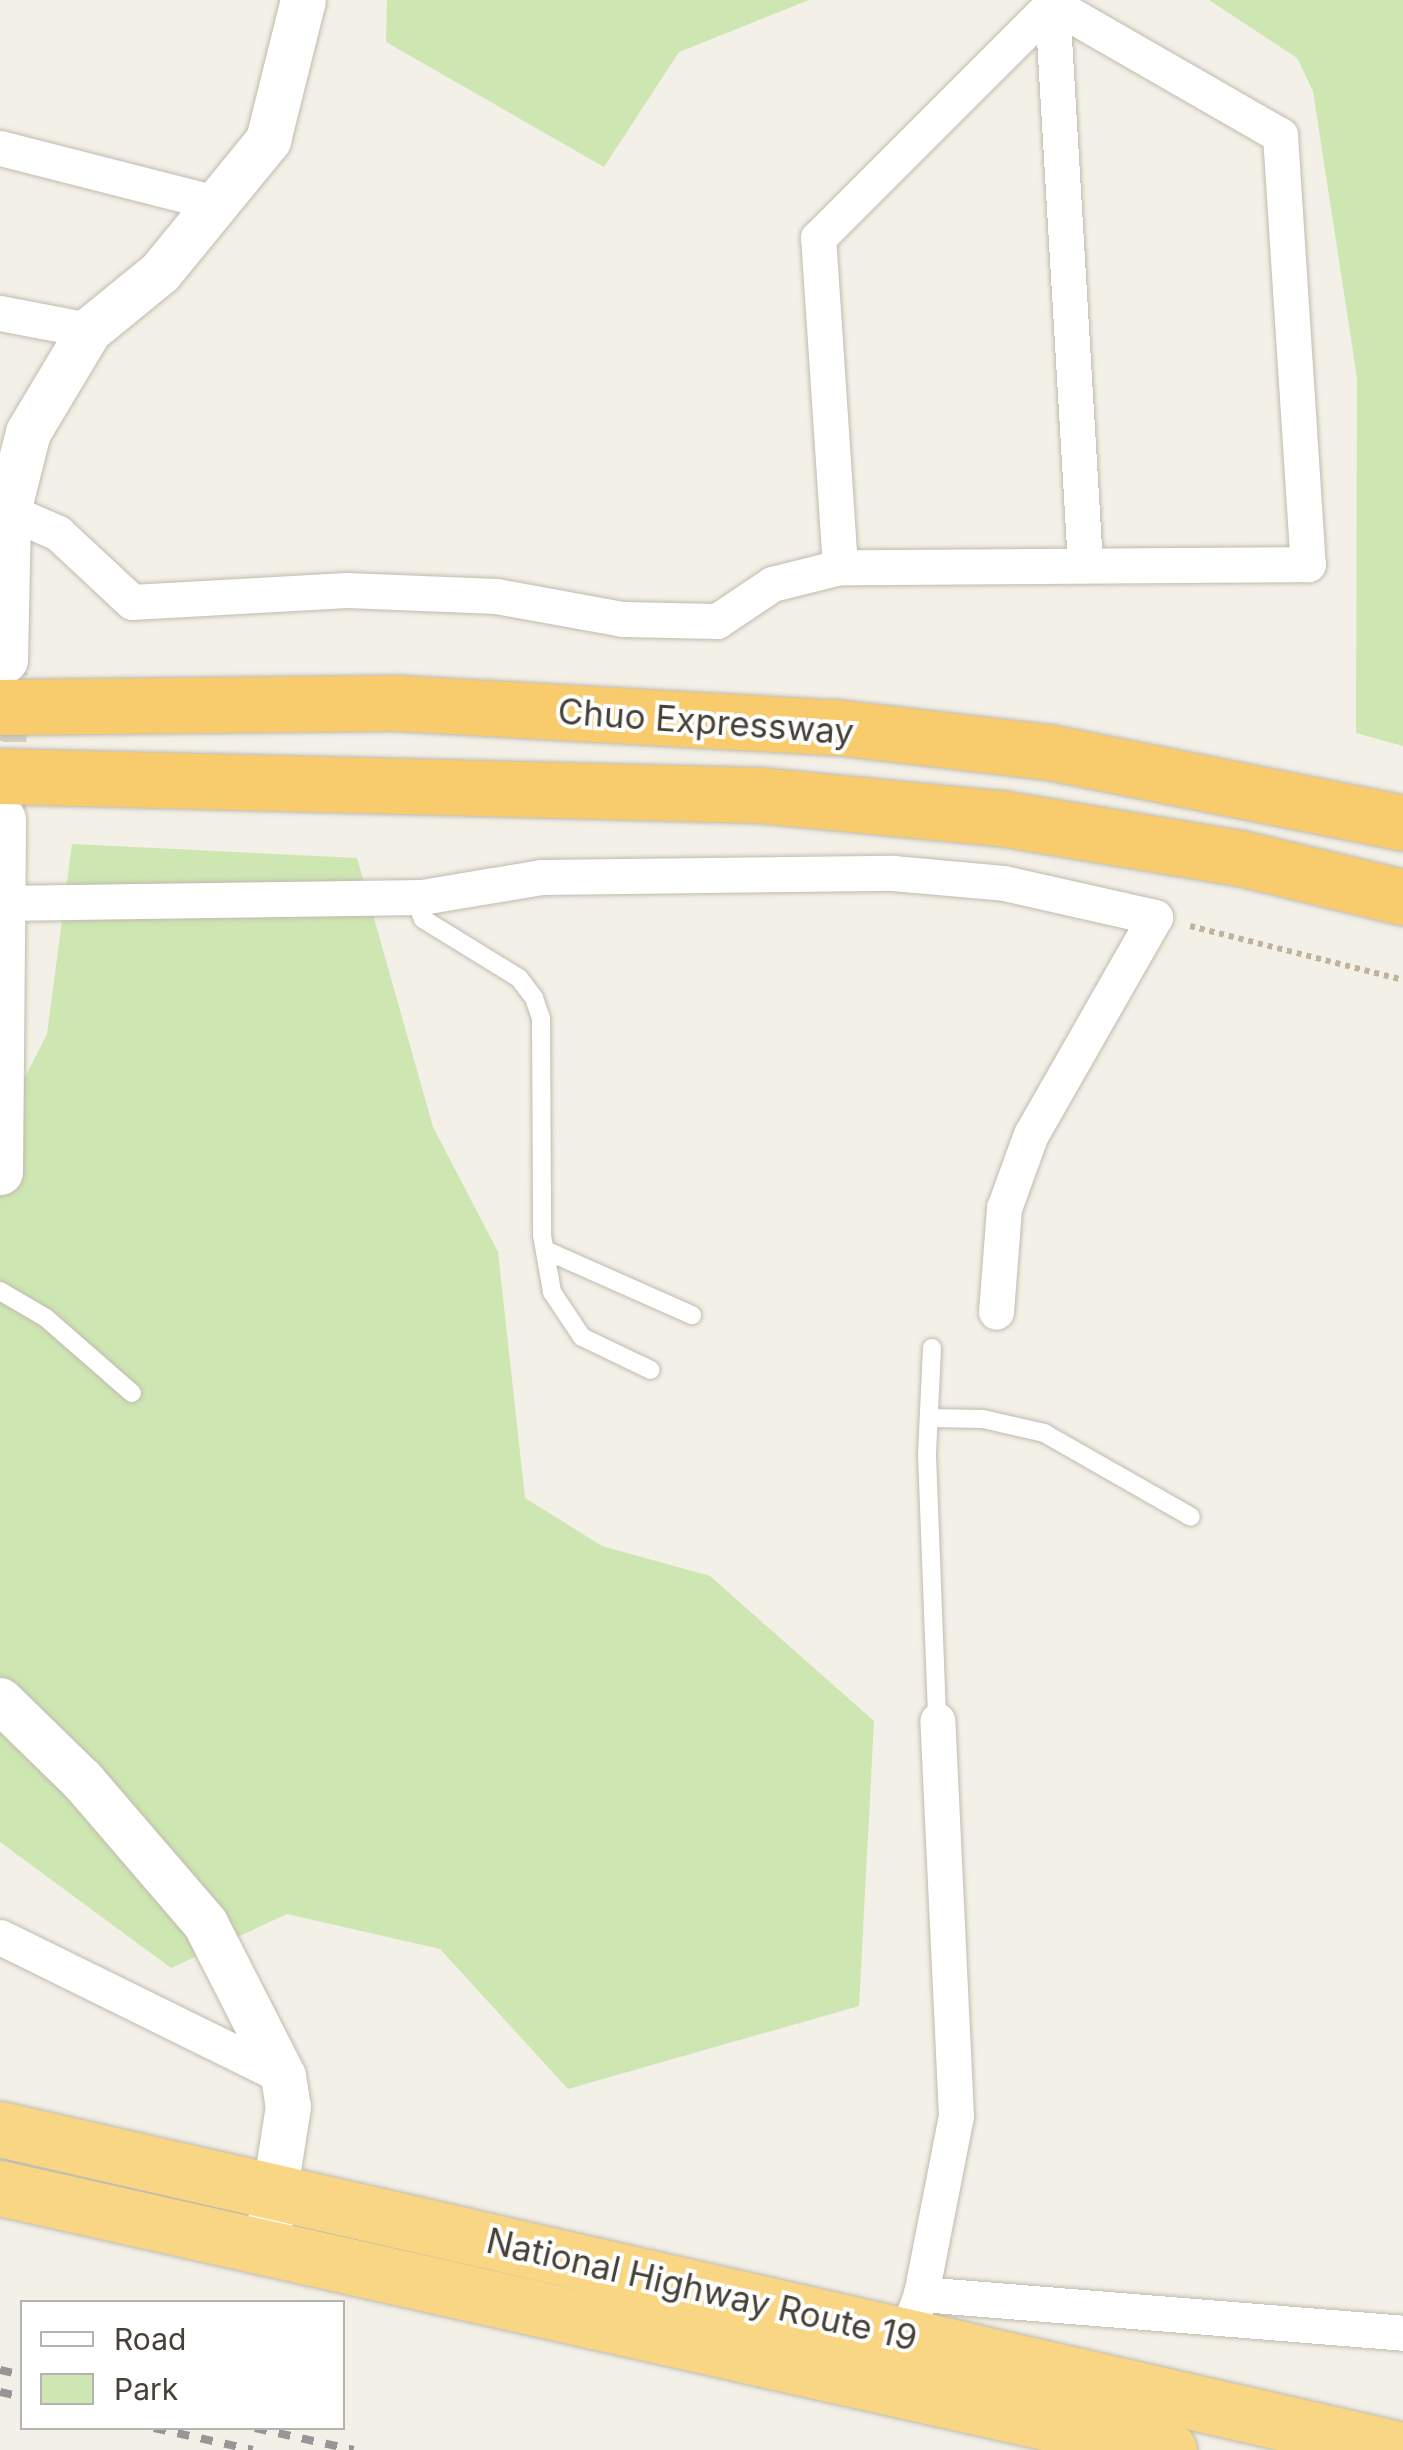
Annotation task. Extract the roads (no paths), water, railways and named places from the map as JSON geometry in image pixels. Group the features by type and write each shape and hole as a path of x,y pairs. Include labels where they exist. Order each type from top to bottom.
{"highway":[{"name":"Chuo Expressway","path":"3,684 835,727 1049,752 1403,823"},
{"name":"Chuo Expressway","path":"1,845 759,794 1000,818 1240,858 1403,897"},
{"name":"National Highway Route 19","path":"0,2128 276,2189 913,2315 1403,2450"},
{"name":"National Highway Route 19","path":"0,2188 1169,2450"}],"street":[{"path":"3,684 8,510 28,432 89,330 160,272 220,204 268,140 303,0"},
{"path":"8,510 58,533 132,602 346,590 496,596 622,618 717,621 772,584 840,567 1308,564 1280,135 1052,4"},
{"path":"1052,4 1085,565"},
{"path":"840,567 818,238 1052,4"},
{"path":"0,148 220,204"},
{"path":"0,313 89,330"},
{"path":"0,1172 1,845 414,897 541,877 893,873 1004,883 1155,916 1030,1134 1004,1208 996,1312"},
{"path":"0,1700 82,1780 205,1923 283,2076 288,2106 266,2248"},
{"path":"887,2387 913,2315 956,2116 938,1720"},
{"path":"0,1937 283,2076"},
{"path":"913,2315 1403,2332"}],"lane":[{"path":"414,897 424,919 519,978 541,1018 545,1250 561,1314 607,1353 651,1370"},
{"path":"545,1250 692,1315"},
{"path":"0,1291 46,1318 132,1393"},
{"path":"932,1348 929,1418 938,1720"},
{"path":"929,1418 983,1418 1044,1433 1191,1517"}],"tunnel":[{"path":"3,808 5,672"}],"railway":[{"path":"0,2370 20,2375"},
{"path":"0,2392 20,2397"},
{"path":"163,2430 253,2450"},
{"path":"264,2430 354,2450"}]}
